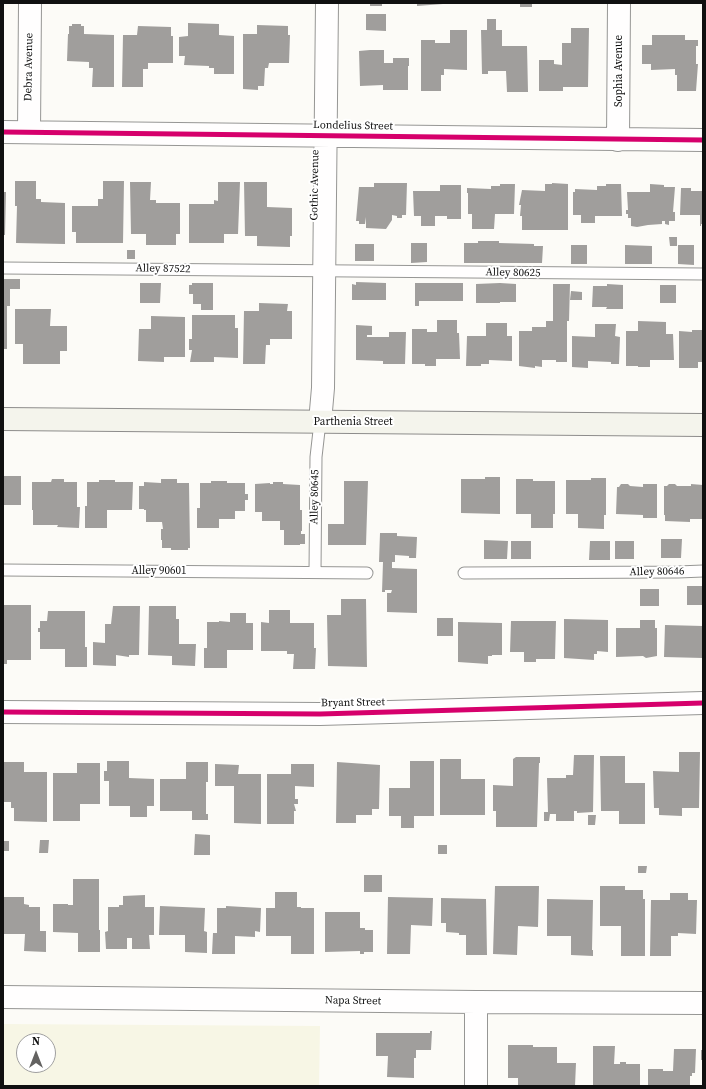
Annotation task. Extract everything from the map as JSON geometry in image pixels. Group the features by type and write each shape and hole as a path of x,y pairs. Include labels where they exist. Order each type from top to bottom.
{"main road":[{"name":"Parthenia Street","path":"3,419 703,425"}],"street":[{"name":"Debra Avenue","path":"29,132 30,3"},
{"name":"Gothic Avenue","path":"320,422 323,388 327,3"},
{"name":"Sophia Avenue","path":"618,140 619,3"},
{"name":"Londelius Street","path":"3,132 703,140"},
{"name":"Bryant Street","path":"3,712 320,714 703,703"},
{"name":"Napa Street","path":"3,997 703,1003"},
{"path":"476,1002 476,1086"}],"lane":[{"name":"Alley 87522","path":"3,268 324,270"},
{"name":"Alley 80625","path":"324,270 703,274"},
{"name":"Alley 80645","path":"315,572 316,457 320,422"},
{"name":"Alley 90601","path":"3,570 367,573"},
{"name":"Alley 80646","path":"464,573 612,573 703,571"}],"green space":[{"path":"3,1024 320,1026 319,1086 3,1086"}],"building":[{"path":"370,3 382,3 382,6 370,6"},
{"path":"417,3 443,3 443,4 417,6"},
{"path":"520,3 532,3 532,7 520,7"},
{"path":"366,14 386,14 386,31 366,30"},
{"path":"487,19 496,19 496,30 502,30 502,46 527,46 528,92 507,92 506,71 488,71 488,74 482,74 481,30 487,30"},
{"path":"188,23 219,24 219,35 234,36 234,74 214,74 214,68 209,68 209,66 184,65 185,56 179,56 179,37 188,36"},
{"path":"72,24 81,24 81,26 84,26 84,34 114,35 114,87 92,87 93,68 89,68 89,62 67,61 69,26 72,26"},
{"path":"257,25 288,26 288,35 290,35 289,63 269,63 268,68 265,68 264,86 258,86 258,90 243,89 243,34 257,34"},
{"path":"138,26 171,27 171,36 173,36 173,63 148,63 148,69 143,69 143,87 122,87 123,35 137,35"},
{"path":"571,28 589,28 588,87 563,87 563,91 539,91 539,60 554,60 554,64 562,65 562,43 571,43"},
{"path":"450,30 467,30 467,70 444,69 444,75 441,75 441,91 421,91 421,40 435,40 435,43 450,43"},
{"path":"652,35 685,35 685,40 698,40 698,46 696,46 696,64 698,64 696,91 677,91 677,75 675,75 675,69 651,70 651,64 642,64 642,45 652,45"},
{"path":"384,50 384,63 393,63 393,58 409,58 408,90 383,90 383,85 360,86 359,51"},
{"path":"15,181 36,181 36,199 41,199 41,202 65,203 65,244 16,243 17,206 15,206"},
{"path":"103,181 124,181 123,243 76,243 76,232 72,232 72,206 98,206 98,199 103,199"},
{"path":"130,182 151,182 150,200 156,200 156,203 180,203 180,234 176,234 176,245 146,245 146,234 131,234"},
{"path":"218,182 240,182 238,234 224,234 224,243 189,243 189,204 214,204 214,200 218,201"},
{"path":"244,182 267,182 267,207 292,208 292,236 290,236 290,247 257,246 257,236 245,236"},
{"path":"374,183 407,183 406,215 402,215 402,218 397,218 397,216 392,215 392,220 386,229 366,228 366,217 365,224 359,224 359,221 356,221 359,187 374,187"},
{"path":"500,184 515,184 514,214 495,214 494,229 472,229 472,214 468,214 467,188 491,189 491,186 500,186"},
{"path":"545,184 568,184 568,230 522,230 522,216 520,216 521,205 519,205 522,190 545,191"},
{"path":"606,184 621,184 622,216 595,216 595,223 581,223 581,215 573,215 573,192 575,192 575,189 597,190 597,186 606,186"},
{"path":"650,184 664,185 664,187 675,187 673,212 675,212 675,221 669,221 669,225 665,224 665,221 662,221 662,224 637,227 631,226 631,218 628,218 628,214 626,214 626,210 628,210 627,192 650,192"},
{"path":"440,185 461,185 461,219 447,219 447,216 435,216 435,226 421,226 421,216 414,216 413,191 440,191"},
{"path":"681,188 691,188 691,191 703,191 703,224 701,224 701,226 700,215 680,215"},
{"path":"3,192 6,192 5,235 3,235"},
{"path":"669,237 677,237 677,246 670,246"},
{"path":"478,241 499,241 499,243 534,244 534,246 543,246 542,263 464,263 464,243 478,243"},
{"path":"411,243 427,243 427,262 411,263"},
{"path":"355,244 374,244 374,261 355,261"},
{"path":"571,245 587,245 587,264 571,264"},
{"path":"625,245 652,246 652,264 625,264"},
{"path":"678,245 694,245 694,265 678,264"},
{"path":"127,250 135,250 135,259 127,259"},
{"path":"3,279 20,279 20,289 10,289 10,306 7,306 7,349 3,349"},
{"path":"356,282 386,283 386,300 352,300 352,284 356,285"},
{"path":"140,283 161,283 160,303 140,303"},
{"path":"192,283 213,283 213,310 201,310 201,304 193,304 193,294 189,294 189,285 192,285"},
{"path":"415,283 463,283 463,301 419,301 419,306 415,306"},
{"path":"476,284 516,284 516,302 476,303"},
{"path":"553,284 570,284 569,321 567,321 567,362 542,360 542,367 535,366 535,368 519,366 519,331 532,331 532,327 546,327 546,321 553,321"},
{"path":"607,284 623,285 623,309 592,307 593,286 607,286"},
{"path":"660,285 676,285 676,303 660,303"},
{"path":"571,291 582,292 582,300 570,300"},
{"path":"259,303 288,304 287,311 292,311 292,339 270,339 270,345 266,345 265,364 243,364 244,311 259,311"},
{"path":"15,309 51,309 50,326 67,326 67,351 60,351 60,364 23,364 23,344 15,344"},
{"path":"192,315 235,315 235,328 238,328 238,358 214,357 214,362 190,362 192,350 189,350 189,339 192,339"},
{"path":"151,316 185,317 185,357 164,357 164,362 138,361 139,329 151,329"},
{"path":"437,320 457,320 460,359 436,359 436,366 412,364 412,329 427,329 427,332 437,332"},
{"path":"638,321 666,322 666,334 673,334 674,360 650,360 650,367 626,366 626,331 638,331"},
{"path":"486,323 507,323 507,336 512,336 512,361 489,360 489,364 481,364 481,366 466,366 467,336 486,336"},
{"path":"595,324 616,324 615,336 620,337 619,364 611,364 611,362 588,361 588,368 572,367 572,336 595,337"},
{"path":"356,325 372,326 372,335 367,335 367,337 389,337 389,332 406,332 405,364 383,364 383,361 356,360"},
{"path":"692,330 703,330 703,362 698,362 698,368 679,368 679,331 692,332"},
{"path":"3,476 21,476 21,505 3,505"},
{"path":"485,477 500,477 500,514 461,513 461,479 485,479"},
{"path":"591,478 606,478 606,515 604,515 604,529 578,528 578,514 566,514 566,480 591,480"},
{"path":"52,479 64,479 64,482 77,482 77,507 80,507 79,528 57,527 58,525 33,525 32,482 51,482"},
{"path":"161,479 177,479 177,483 189,483 190,548 188,548 188,550 171,550 171,548 162,548 162,522 146,522 146,510 139,509 139,486 144,486 144,482 161,483"},
{"path":"516,479 555,481 555,514 553,514 553,528 531,528 531,514 516,514"},
{"path":"99,480 133,482 132,510 107,510 107,528 85,528 87,482 99,482"},
{"path":"211,481 245,483 245,494 248,494 248,500 245,500 245,511 235,511 235,519 219,519 219,528 197,528 197,508 200,508 200,483 211,483"},
{"path":"344,481 368,481 366,545 328,545 328,524 344,524"},
{"path":"273,482 300,485 300,510 302,510 301,534 305,534 305,544 284,545 284,530 280,530 280,521 262,521 262,512 255,512 255,484 273,484"},
{"path":"621,484 643,487 643,484 657,484 657,518 643,518 643,515 616,514 617,487"},
{"path":"675,484 677,486 691,486 691,484 703,485 703,519 690,519 690,522 665,521 664,486"},
{"path":"380,533 397,533 397,536 417,537 416,558 395,555 395,562 392,562 392,568 417,569 417,613 387,612 387,593 391,593 392,590 385,590 385,592 382,592 383,562 379,562"},
{"path":"661,539 682,539 681,558 661,558"},
{"path":"484,540 508,541 507,559 484,559"},
{"path":"511,541 531,541 531,559 511,559"},
{"path":"590,541 610,541 610,560 589,560"},
{"path":"615,541 634,541 634,559 615,559"},
{"path":"687,586 703,586 703,605 687,605"},
{"path":"640,589 659,589 659,606 640,606"},
{"path":"341,599 366,599 367,667 328,666 327,615 341,615"},
{"path":"4,605 31,605 31,660 7,660 7,664 3,664"},
{"path":"113,606 140,606 139,655 129,655 129,657 116,655 116,666 93,665 93,642 105,643 105,624 111,624"},
{"path":"149,606 176,606 176,619 179,619 179,644 196,644 195,666 172,665 172,656 148,655"},
{"path":"269,610 290,610 290,623 314,623 314,648 316,648 315,669 293,669 294,654 287,654 287,651 261,651 261,622 269,623"},
{"path":"48,611 85,611 85,647 87,647 87,667 65,667 65,649 40,649 40,632 38,632 38,628 40,628 40,621 47,621"},
{"path":"230,613 246,613 246,623 253,623 253,650 227,650 227,668 204,668 204,648 207,648 207,622 230,622"},
{"path":"437,618 453,618 453,636 437,636"},
{"path":"564,619 608,620 608,652 597,651 597,654 594,654 594,660 564,658"},
{"path":"640,620 655,620 655,628 657,628 657,656 646,658 643,656 616,657 616,628 640,628"},
{"path":"511,621 556,621 555,659 536,659 536,662 524,662 524,652 510,652"},
{"path":"458,622 502,623 502,655 488,656 488,664 458,662"},
{"path":"665,625 703,626 703,658 664,657"},
{"path":"679,752 700,752 699,808 682,808 682,816 659,815 659,808 654,808 653,771 679,772"},
{"path":"574,755 594,755 593,812 577,813 577,811 574,811 574,821 556,821 556,814 550,814 549,821 544,821 544,812 548,812 547,778 566,778 566,775 573,775"},
{"path":"600,756 625,756 625,783 645,783 645,824 619,824 619,811 601,811"},
{"path":"516,757 540,757 537,827 496,827 496,811 493,811 493,785 513,786 513,759"},
{"path":"440,759 461,759 461,779 485,779 485,815 440,815"},
{"path":"107,761 129,761 129,778 154,779 154,806 147,806 147,817 130,817 130,806 109,806 109,781 104,781 104,771 107,771"},
{"path":"410,761 434,761 434,816 414,816 414,828 401,828 401,816 389,816 389,788 410,788"},
{"path":"3,762 24,762 24,772 47,772 47,822 14,821 14,808 11,808 11,802 3,802"},
{"path":"186,762 208,762 208,782 206,782 206,814 208,814 208,820 192,820 192,811 160,811 160,779 186,779"},
{"path":"337,762 380,765 379,809 372,809 372,815 356,815 356,823 336,823"},
{"path":"77,763 100,763 100,804 80,804 80,821 53,821 53,773 77,773"},
{"path":"215,764 239,765 238,774 261,774 261,824 234,823 234,786 215,786"},
{"path":"291,764 314,764 314,787 295,786 295,799 298,799 298,804 294,804 296,811 294,811 294,824 267,824 267,774 291,774"},
{"path":"588,815 596,815 595,825 588,825"},
{"path":"195,834 210,835 210,855 194,855"},
{"path":"40,840 49,840 48,853 39,853"},
{"path":"3,841 9,841 9,851 3,851"},
{"path":"438,845 447,845 447,854 438,854"},
{"path":"638,866 647,866 646,873 638,873"},
{"path":"364,875 382,875 382,892 364,892"},
{"path":"73,879 99,879 100,952 78,952 78,933 53,932 53,904 73,905"},
{"path":"495,886 539,886 538,927 518,926 517,955 493,954"},
{"path":"600,886 625,886 625,890 643,890 643,899 645,899 645,956 621,956 621,926 600,926"},
{"path":"275,892 297,892 297,907 314,908 314,954 291,954 291,936 266,936 266,908 275,908"},
{"path":"670,893 688,893 688,900 697,900 696,934 678,933 678,936 671,936 671,956 650,956 651,900 670,900"},
{"path":"145,895 145,907 154,907 154,935 149,935 150,949 132,949 132,938 127,938 127,949 106,949 105,932 108,931 108,907 119,907 119,905 123,905 123,896"},
{"path":"3,897 24,897 24,904 29,905 29,907 40,907 40,931 46,931 46,952 24,951 25,934 3,934"},
{"path":"388,897 433,898 432,926 411,925 410,954 387,954"},
{"path":"441,898 486,899 487,955 466,955 466,935 446,932 446,923 441,923"},
{"path":"547,899 593,900 593,956 571,955 571,936 547,936"},
{"path":"160,906 205,908 204,931 207,932 207,953 185,952 185,935 159,935"},
{"path":"226,906 261,908 260,932 255,931 255,937 235,936 235,954 212,954 213,933 217,933 217,908 226,908"},
{"path":"325,912 360,912 360,928 365,928 365,930 373,930 373,952 364,952 364,954 360,954 360,951 325,952"},
{"path":"430,1031 432,1031 431,1050 416,1050 416,1058 414,1058 414,1078 387,1077 388,1056 376,1056 376,1033 430,1033"},
{"path":"508,1045 557,1047 557,1063 576,1063 575,1086 518,1086 518,1078 508,1078"},
{"path":"593,1046 615,1046 614,1064 626,1062 626,1064 640,1064 640,1086 593,1086"},
{"path":"674,1049 696,1049 695,1073 692,1073 692,1076 690,1076 690,1086 648,1086 648,1069 673,1071"},
{"path":"701,1050 703,1050 703,1060 701,1060"}],"cycle path":[{"path":"3,132 703,140"},
{"path":"3,712 320,714 703,703"}]}
